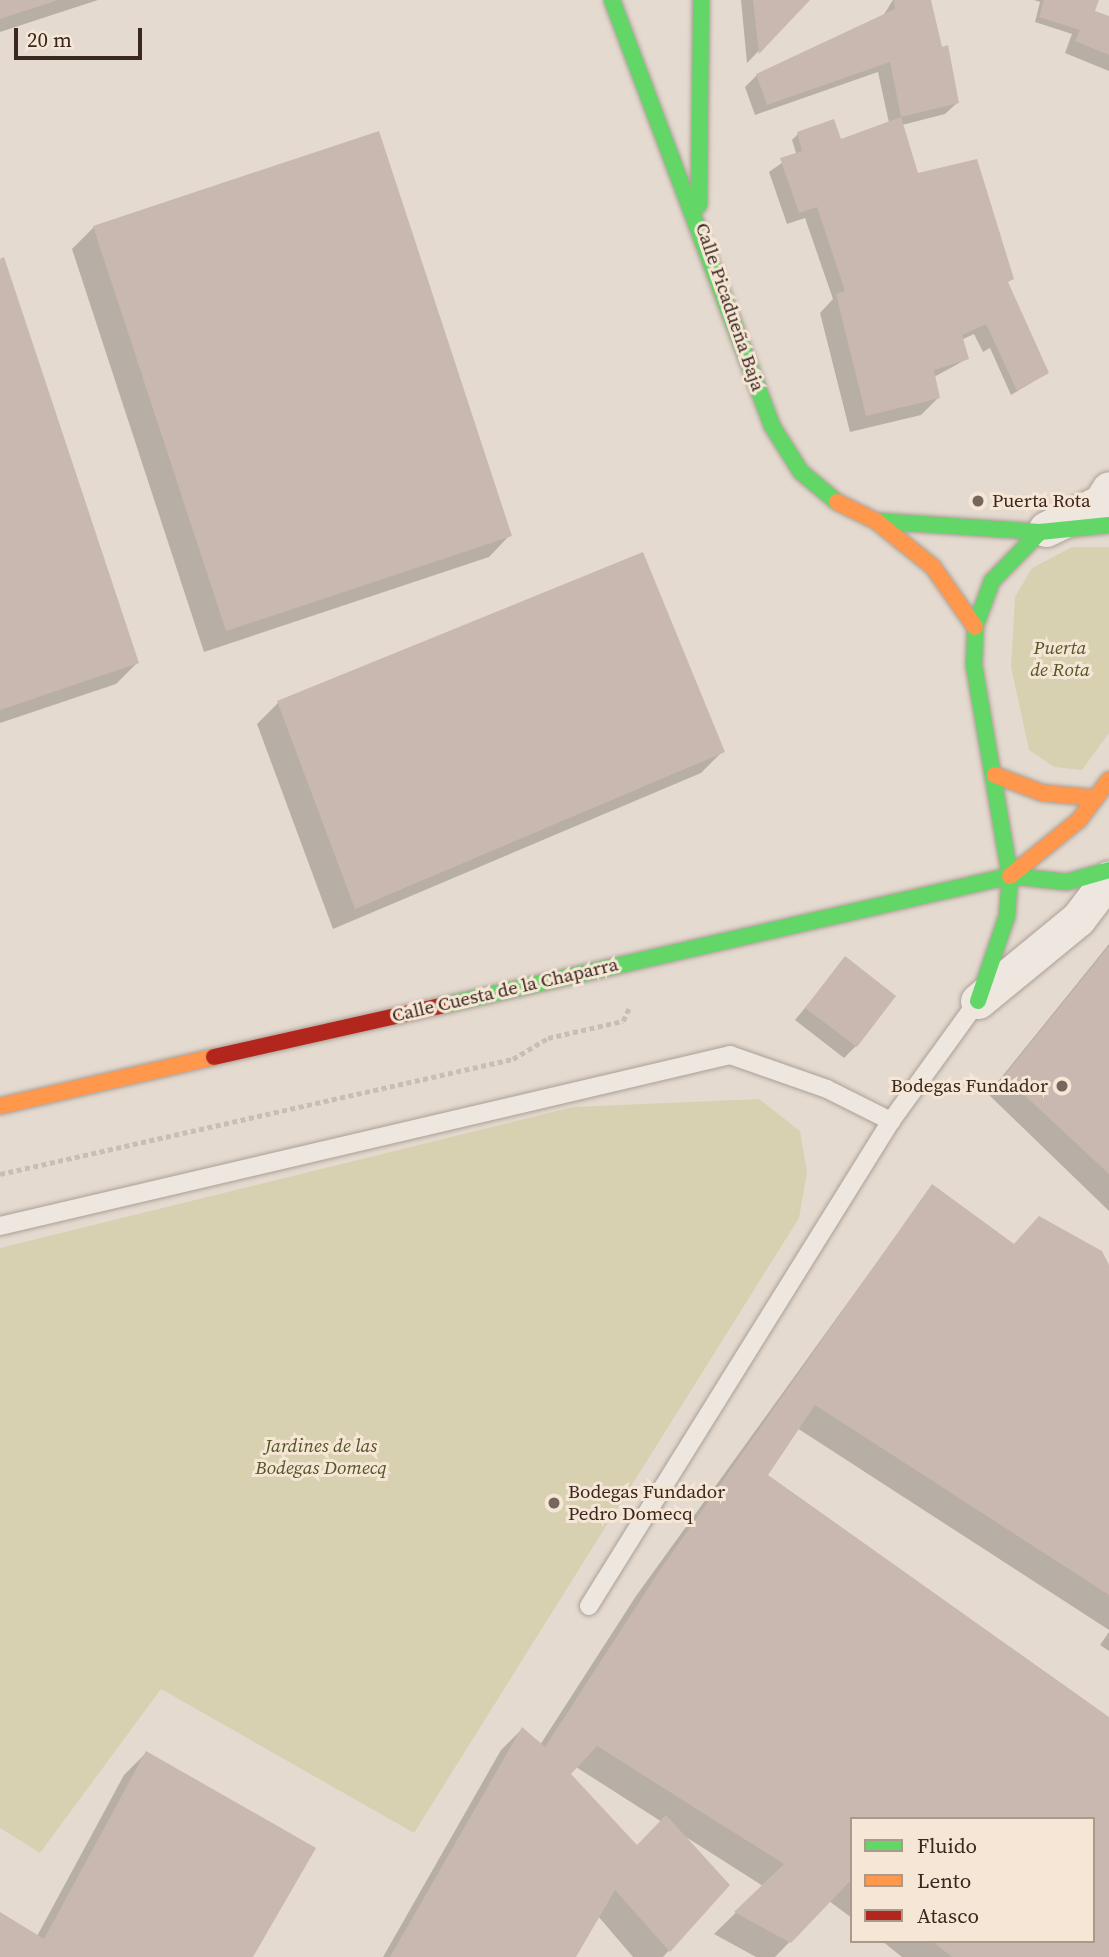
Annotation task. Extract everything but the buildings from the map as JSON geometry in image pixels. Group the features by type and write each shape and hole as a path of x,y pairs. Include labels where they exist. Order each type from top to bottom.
{"street":[{"path":"612,0 698,224"},
{"name":"Calle Picadueña Baja","path":"701,0 698,224 772,426 800,472 832,500 876,521"},
{"path":"978,1001 1007,916 1010,876 998,831 995,775 974,665 975,627 992,580 1040,532 1101,502 1109,489"},
{"path":"876,521 1040,532 1109,525"},
{"path":"876,521 933,567 975,627"},
{"path":"995,775 1043,793 1096,798"},
{"path":"1010,876 1079,820 1109,780"},
{"path":"1010,876 1067,882 1109,870"},
{"name":"Calle Cuesta de la Chaparra","path":"0,1106 1010,876"},
{"path":"978,1001 1078,919 1109,878"}],"lane":[{"path":"589,1606 891,1121 978,1001"},
{"path":"0,1226 730,1055 827,1089 891,1121"}],"path":[{"path":"0,1174 513,1059 548,1038 624,1021 634,997"}],"green space":[{"name":"Puerta de Rota","path":"1072,547 1109,547 1109,733 1082,770 1054,767 1029,750 1011,667 1015,597 1032,568"},
{"name":"Jardines de las Bodegas Domecq","path":"759,1099 800,1131 807,1172 799,1218 414,1833 161,1689 40,1853 0,1828 0,1248 573,1107"}],"traffic: fast":[{"path":"612,0 772,426 801,472 837,502"},
{"path":"699,205 701,0"},
{"path":"876,521 1040,532 1109,525"},
{"path":"978,1001 1007,916 1010,876 974,665 975,627 992,581 1040,532"},
{"path":"441,1006 1010,876 1067,882 1109,870"}],"traffic: slow":[{"path":"837,502 876,521 933,567 975,627"},
{"path":"995,775 1043,793 1096,798"},
{"path":"1010,876 1079,820 1109,780"},
{"path":"0,1106 214,1057"}],"traffic: jam":[{"path":"214,1057 441,1006"}],"place":[{"name":"Puerta Rota","path":"978,501"},
{"name":"Bodegas Fundador","path":"1062,1086"},
{"name":"Bodegas Fundador Pedro Domecq","path":"554,1503"}]}
